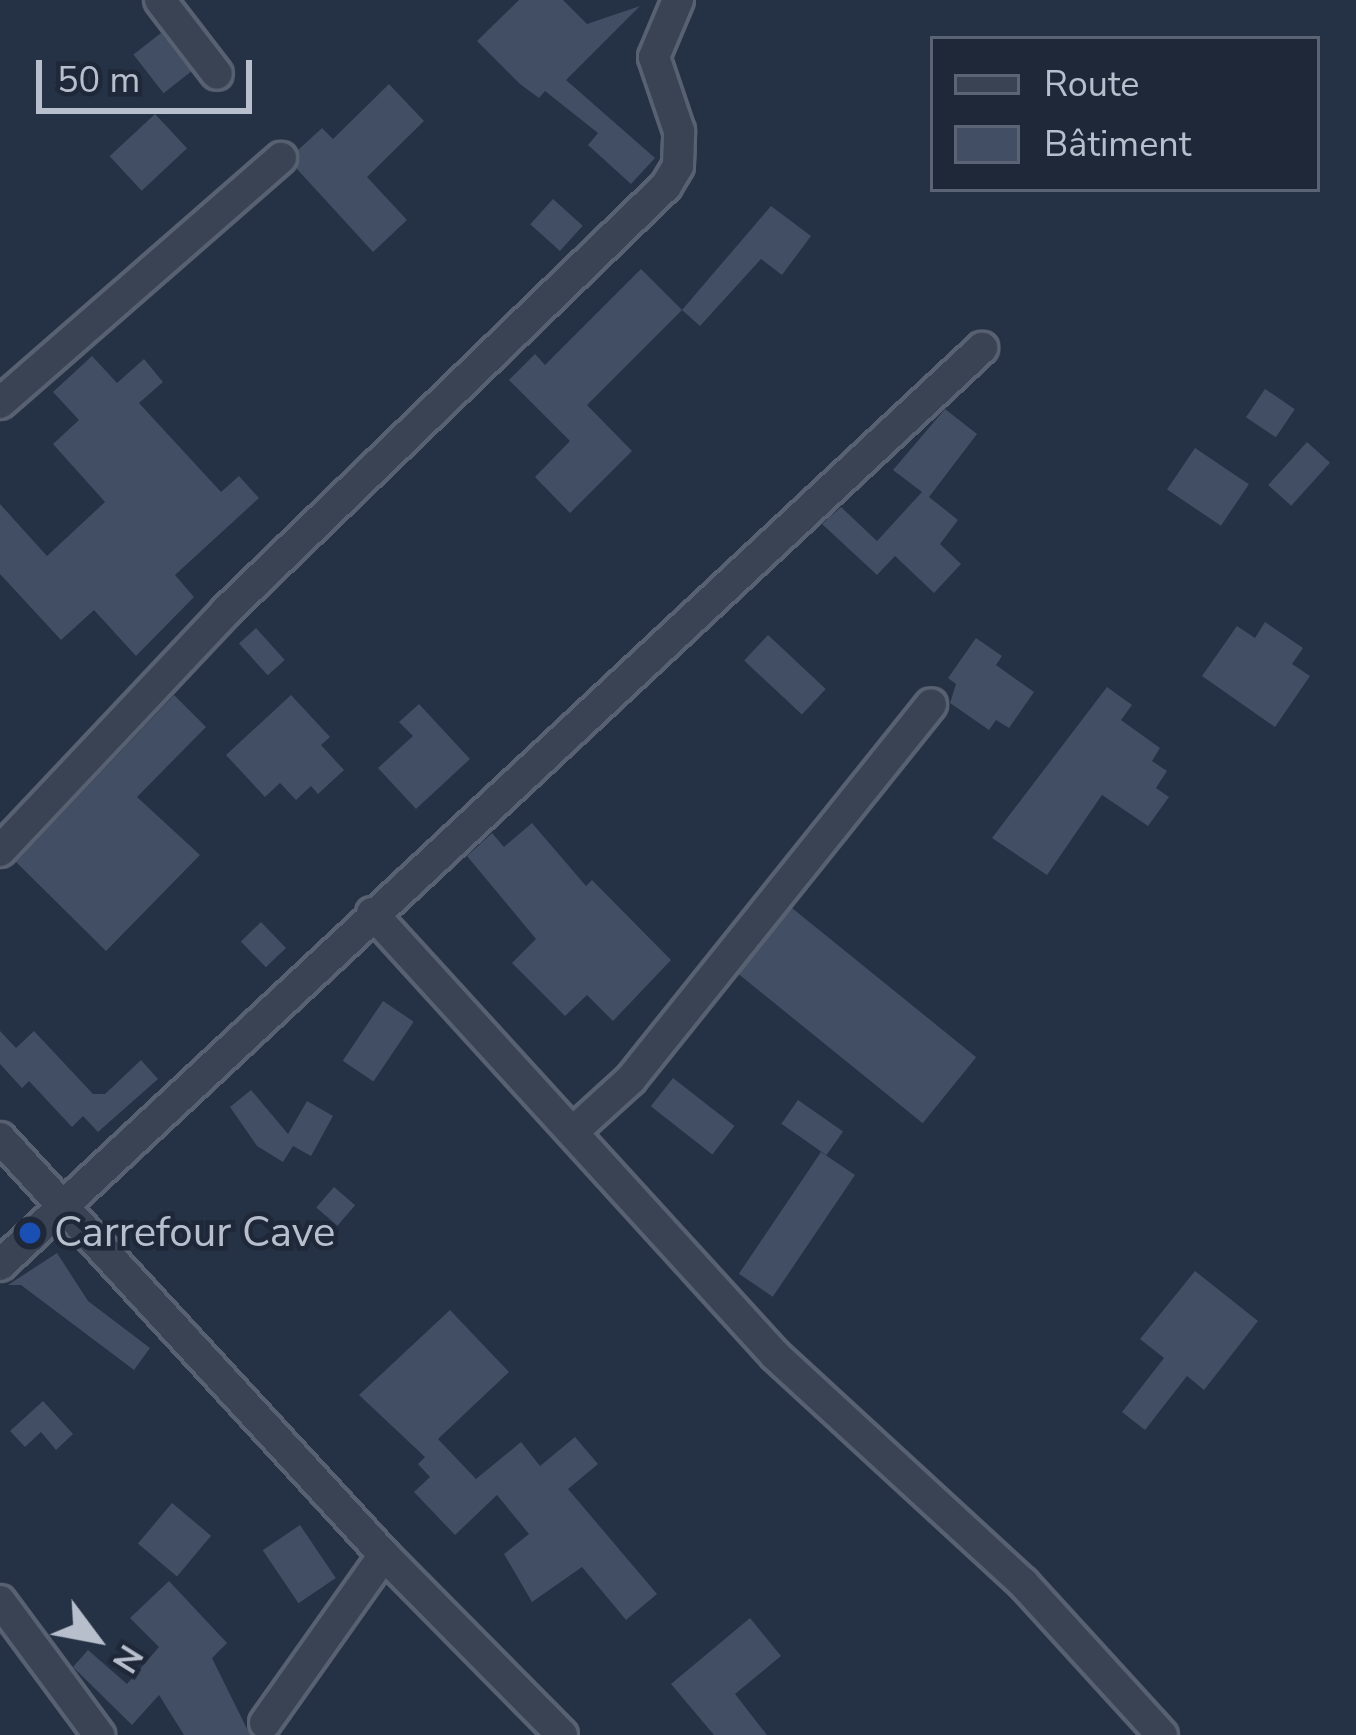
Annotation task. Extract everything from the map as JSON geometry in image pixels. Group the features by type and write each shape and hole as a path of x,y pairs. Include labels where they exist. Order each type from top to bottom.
{"street":[{"path":"160,0 217,74"},
{"path":"0,850 226,611 666,186 678,166 680,131 654,57 678,0"},
{"path":"0,403 281,158"},
{"path":"0,1265 982,348"},
{"path":"575,1130 632,1079 931,704"},
{"path":"372,914 575,1130 776,1355 1023,1583 1162,1735"},
{"path":"0,1138 383,1555 562,1735"},
{"path":"265,1723 383,1555"},
{"path":"0,1601 99,1735"}],"building":[{"path":"519,0 563,0 587,24 640,6 566,80 655,158 631,184 588,145 598,133 545,91 539,98 520,84 477,41"},
{"path":"161,33 191,72 164,93 133,55"},
{"path":"389,84 424,121 367,177 407,220 373,252 297,169 298,150 322,128 333,139"},
{"path":"155,114 187,148 142,191 110,156"},
{"path":"553,199 583,226 560,251 530,224"},
{"path":"771,206 811,236 782,275 761,259 700,326 682,310"},
{"path":"641,269 682,310 587,405 632,451 570,513 535,477 570,441 509,380 535,354 545,365"},
{"path":"92,356 117,383 144,359 163,382 139,403 221,492 239,476 259,498 175,575 194,597 136,656 94,610 61,640 0,574 0,504 47,556 105,502 53,444 79,420 53,392"},
{"path":"1265,389 1295,409 1276,437 1246,417"},
{"path":"945,409 977,434 929,497 958,520 940,544 961,564 934,593 895,556 877,575 822,524 841,507 877,541 922,492 893,470"},
{"path":"1307,442 1330,463 1291,506 1268,485"},
{"path":"1195,448 1249,484 1221,526 1167,489"},
{"path":"1265,622 1303,648 1292,664 1310,676 1275,727 1202,676 1237,626 1255,638"},
{"path":"256,628 285,660 268,675 239,643"},
{"path":"768,635 826,689 802,714 744,661"},
{"path":"976,638 1002,656 996,665 1034,692 1009,728 996,720 989,730 950,703 956,684 948,678"},
{"path":"1107,687 1132,705 1121,720 1160,748 1152,761 1167,771 1156,788 1169,797 1148,826 1102,795 1047,875 992,838"},
{"path":"174,695 206,727 137,797 200,855 106,951 16,862"},
{"path":"291,695 330,737 321,745 344,770 318,794 311,786 296,800 280,783 265,797 226,755"},
{"path":"419,704 470,759 416,809 378,768 413,736 399,722"},
{"path":"532,823 586,886 592,880 671,960 613,1021 587,995 565,1016 512,963 536,939 467,856 492,833 504,847"},
{"path":"792,908 976,1057 923,1123 739,974"},
{"path":"261,922 286,948 266,967 241,941"},
{"path":"383,1001 414,1022 373,1081 343,1061"},
{"path":"0,1031 16,1048 34,1031 93,1094 105,1094 141,1060 158,1079 98,1132 83,1116 72,1127 29,1081 22,1088 0,1064"},
{"path":"673,1078 734,1126 712,1154 651,1106"},
{"path":"251,1090 288,1134 307,1101 333,1116 311,1156 293,1146 283,1162 257,1146 230,1107"},
{"path":"798,1100 843,1132 826,1155 781,1124"},
{"path":"821,1152 855,1175 773,1297 739,1274"},
{"path":"334,1187 355,1205 337,1226 316,1207"},
{"path":"57,1253 88,1301 150,1348 134,1370 21,1285 8,1285"},
{"path":"1195,1271 1258,1321 1204,1390 1187,1376 1145,1430 1122,1412 1164,1358 1140,1339"},
{"path":"450,1310 509,1372 438,1439 476,1479 521,1442 540,1466 575,1437 598,1464 568,1489 657,1594 626,1620 582,1567 532,1602 504,1554 529,1534 497,1495 455,1535 414,1492 430,1477 418,1464 425,1457 359,1395"},
{"path":"43,1401 73,1434 56,1450 41,1432 25,1447 10,1431"},
{"path":"172,1503 211,1536 177,1576 138,1544"},
{"path":"300,1525 336,1578 298,1603 263,1550"},
{"path":"169,1581 227,1643 212,1658 250,1735 184,1735 159,1695 132,1725 73,1667 88,1650 127,1684 159,1647 130,1618"},
{"path":"750,1618 781,1656 735,1694 767,1735 714,1735 671,1684"}],"place":[{"name":"Carrefour Cave","path":"30,1233"}]}
